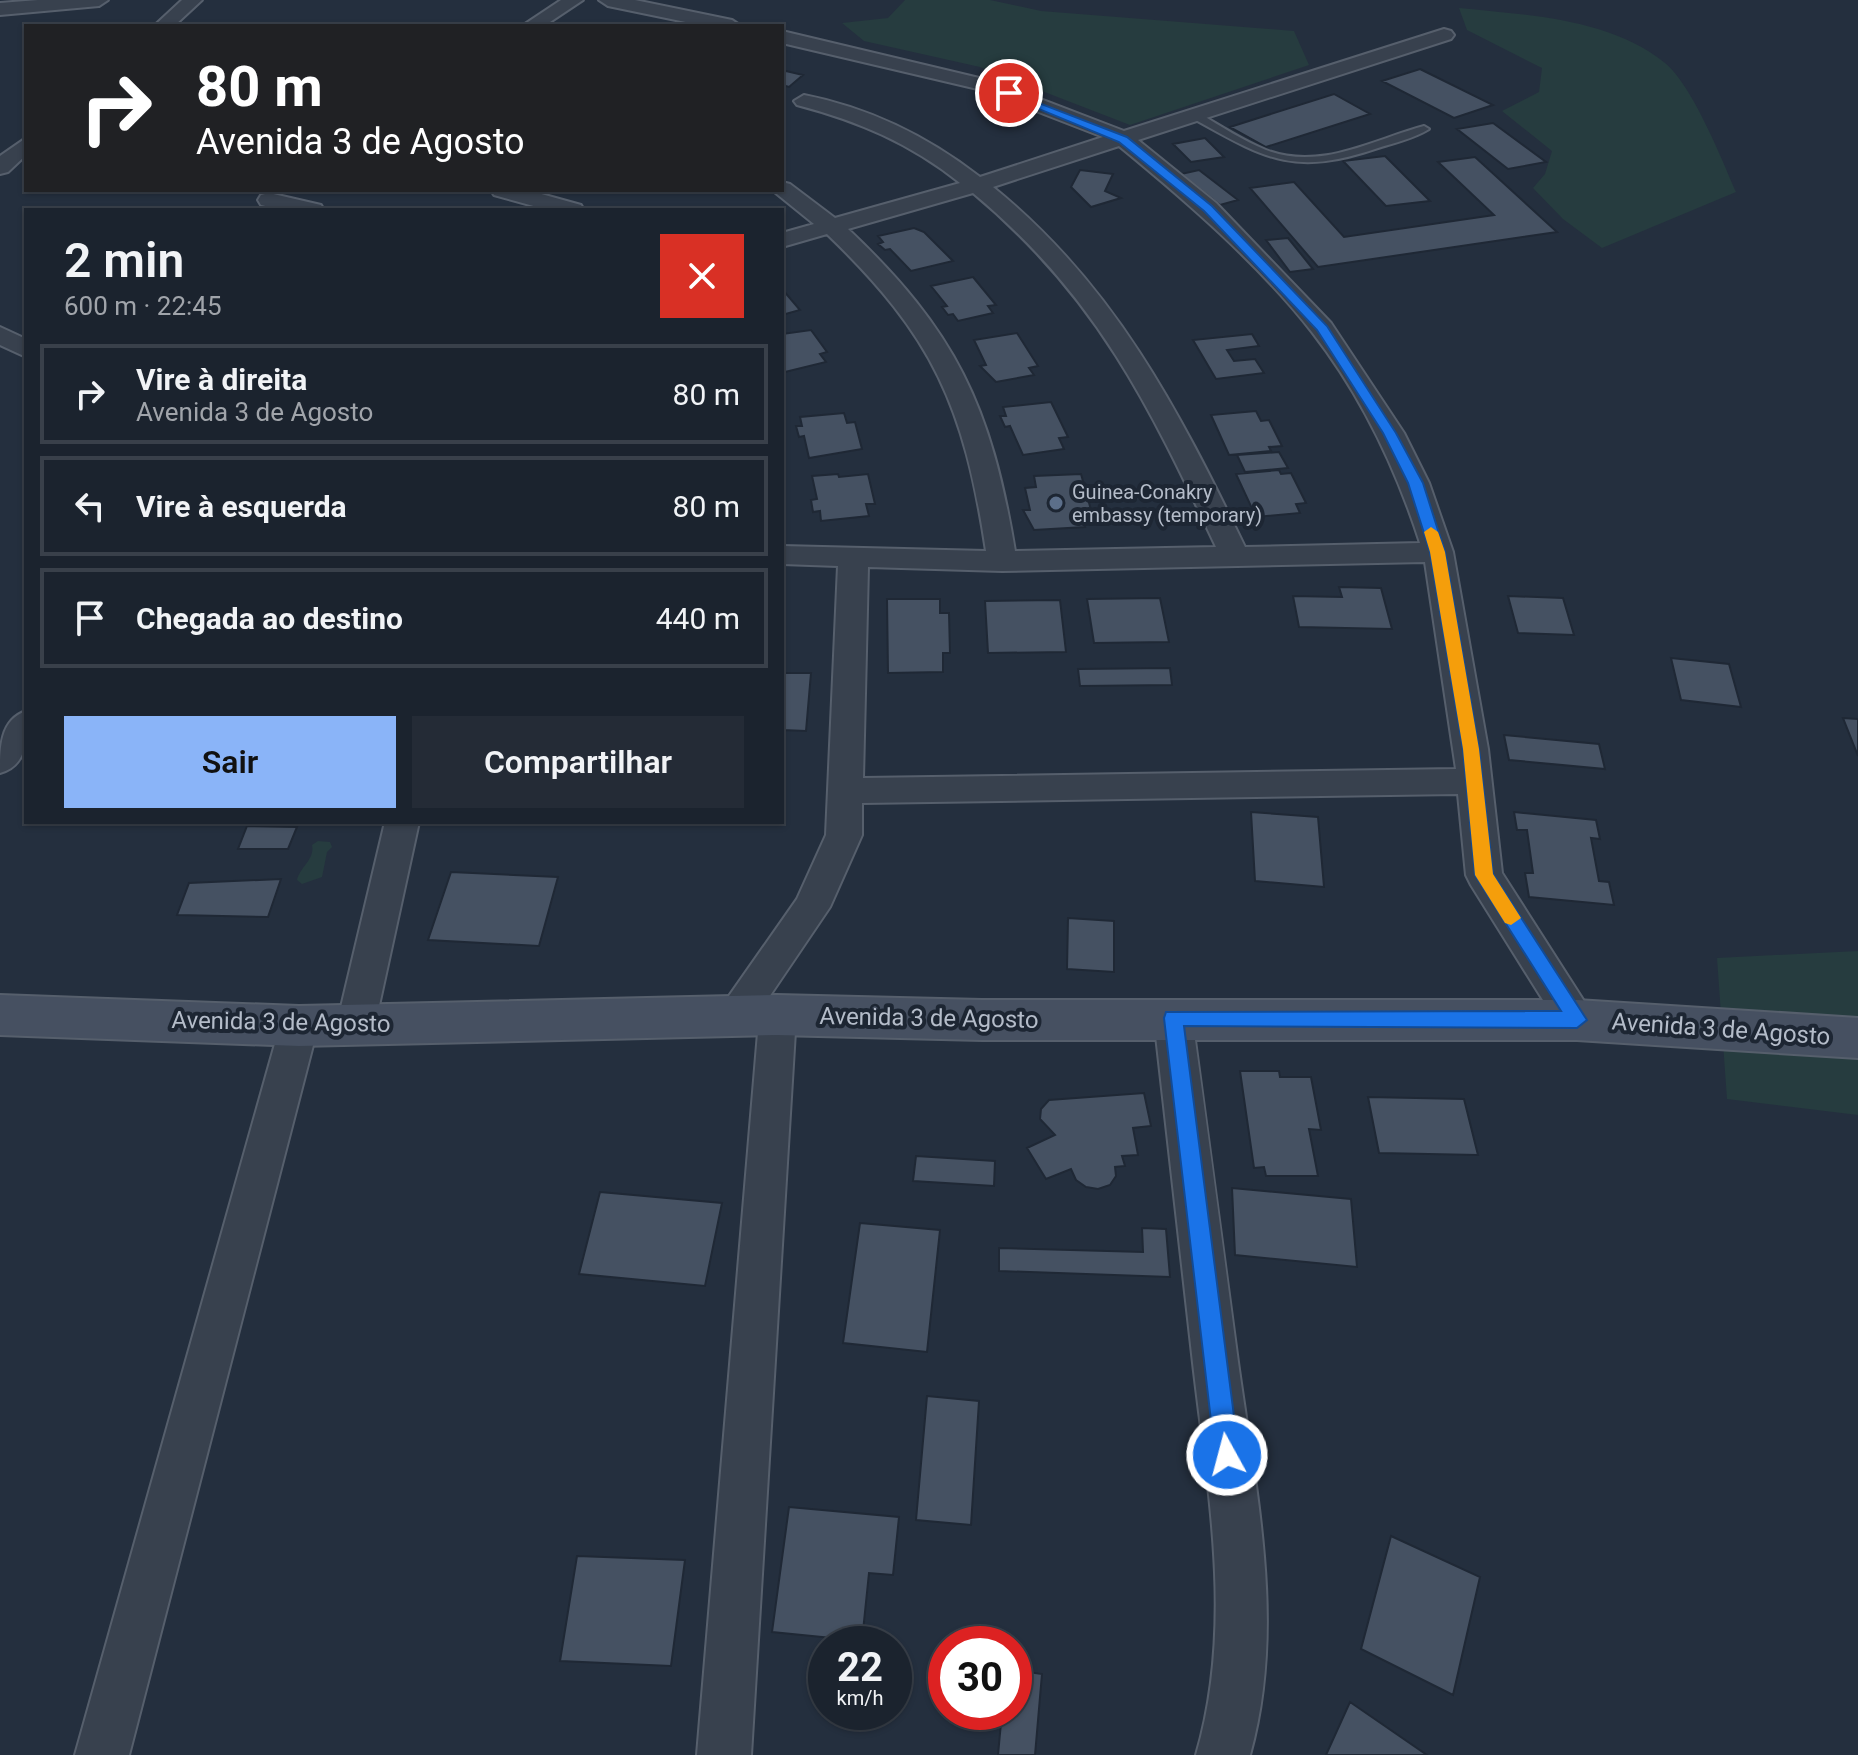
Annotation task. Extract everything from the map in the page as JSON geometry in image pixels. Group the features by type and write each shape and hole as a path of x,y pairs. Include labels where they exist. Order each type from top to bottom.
{"street":[{"path":"0,9 99,0"},
{"path":"165,24 193,0"},
{"path":"534,24 574,0"},
{"path":"608,0 722,24"},
{"path":"784,239 977,185 1444,35"},
{"path":"784,37 933,70 989,86 1091,123 1123,139 1208,208 1322,328 1390,433 1415,483 1438,552 1474,781 1484,875 1577,1020"},
{"path":"804,101 904,135 929,147 1052,249 1115,326 1152,385 1234,555"},
{"path":"0,167 24,146"},
{"path":"784,190 805,202 877,271 921,328 961,394 986,468 1002,561"},
{"path":"509,192 566,208"},
{"path":"268,200 304,208"},
{"path":"0,335 24,348"},
{"path":"784,552 853,559 1002,561 1438,552"},
{"path":"724,1755 755,1016 831,870 844,835 853,559"},
{"path":"0,761 24,726"},
{"path":"844,791 1474,781"},
{"path":"356,1024 402,824"},
{"name":"Avenida 3 de Agosto","path":"0,1015 299,1026 755,1016 982,1020 1577,1020 1858,1038"},
{"path":"1173,1018 1231,1486 1243,1642 1234,1727 1223,1755"},
{"path":"102,1755 299,1026"}],"lane":[{"path":"1196,116 1263,153 1311,162 1343,156 1424,129"}],"green space":[{"path":"905,0 990,0 1041,11 1294,31 1309,65 1130,125 980,67 864,41 842,23 888,18"},
{"path":"1459,8 1566,21 1619,36 1643,48 1665,63 1686,88 1736,192 1602,248 1563,219 1533,188 1545,174 1552,151 1502,111 1539,92 1542,68 1467,30"},
{"path":"318,841 330,842 332,847 327,852 322,877 302,884 297,880 311,855 312,845"},
{"path":"1858,951 1858,1115 1727,1099 1717,958"}],"building":[{"path":"1420,69 1493,105 1454,118 1382,81"},
{"path":"784,72 803,75 789,87 784,86"},
{"path":"1334,94 1370,114 1266,147 1230,127"},
{"path":"1493,123 1546,162 1508,169 1457,129"},
{"path":"1205,138 1224,157 1191,162 1173,144"},
{"path":"1385,156 1430,201 1386,206 1343,161"},
{"path":"1475,157 1557,232 1318,267 1250,188 1294,182 1344,237 1494,215 1438,162"},
{"path":"1080,170 1113,174 1105,191 1121,198 1091,207 1071,187"},
{"path":"1199,170 1238,200 1220,205 1181,174"},
{"path":"914,228 924,232 953,261 911,271 890,249 885,250 878,244 883,242 878,236"},
{"path":"1288,238 1313,269 1290,272 1266,240"},
{"path":"973,277 996,305 988,306 993,313 958,321 953,314 948,315 942,307 947,306 931,286"},
{"path":"784,291 800,310 784,314"},
{"path":"811,330 827,352 820,354 826,362 785,372 784,334"},
{"path":"1017,333 1038,366 1029,368 1034,375 996,382 980,366 986,365 974,340"},
{"path":"1252,334 1259,346 1227,350 1234,361 1255,359 1264,373 1216,379 1193,340"},
{"path":"1051,402 1068,437 1059,438 1064,449 1023,455 1010,426 1005,427 1000,416 1006,416 1003,407"},
{"path":"1256,411 1261,421 1269,420 1282,446 1269,447 1271,451 1229,455 1211,415"},
{"path":"844,413 847,423 855,422 862,449 809,458 804,436 799,437 796,426 802,426 800,417"},
{"path":"1279,452 1288,468 1245,472 1237,455"},
{"path":"1279,470 1281,474 1291,473 1306,503 1296,504 1300,513 1256,517 1236,474"},
{"path":"838,474 839,477 868,474 875,504 866,504 869,516 821,521 820,511 813,512 811,500 817,499 812,476"},
{"path":"1081,474 1093,517 1082,518 1085,527 1034,530 1023,510 1030,510 1025,488 1036,487 1034,476"},
{"path":"1339,587 1381,588 1392,629 1299,627 1293,596 1342,597"},
{"path":"1508,596 1563,598 1574,635 1518,633"},
{"path":"1160,598 1169,642 1094,643 1087,599"},
{"path":"887,599 940,599 940,613 949,613 950,653 943,653 943,672 888,673"},
{"path":"1060,600 1066,652 988,653 985,601"},
{"path":"1671,658 1729,664 1741,707 1681,700"},
{"path":"1170,668 1172,685 1080,686 1078,669"},
{"path":"784,673 811,673 806,731 784,730"},
{"path":"1843,718 1858,719 1858,756"},
{"path":"1504,735 1599,744 1605,769 1509,760"},
{"path":"1251,812 1318,817 1324,887 1255,881"},
{"path":"1514,812 1596,820 1600,839 1591,838 1599,881 1609,882 1614,905 1529,897 1525,873 1533,873 1527,830 1517,830"},
{"path":"247,826 297,827 288,849 238,849"},
{"path":"451,872 558,877 539,946 428,940"},
{"path":"281,879 268,917 177,915 189,883"},
{"path":"1068,918 1114,921 1114,972 1067,969"},
{"path":"1240,1071 1279,1071 1280,1077 1311,1077 1321,1130 1309,1129 1318,1176 1266,1176 1264,1167 1254,1168"},
{"path":"1144,1093 1151,1126 1133,1128 1138,1155 1122,1156 1125,1166 1115,1167 1116,1176 1110,1185 1098,1189 1086,1187 1076,1180 1071,1169 1046,1179 1027,1148 1055,1135 1040,1119 1041,1109 1049,1100"},
{"path":"1368,1097 1464,1099 1478,1155 1379,1153"},
{"path":"916,1156 995,1161 994,1186 913,1181"},
{"path":"1232,1188 1351,1199 1357,1267 1235,1255"},
{"path":"600,1192 722,1203 705,1286 579,1274"},
{"path":"860,1223 940,1230 927,1352 843,1343"},
{"path":"1142,1228 1166,1229 1170,1277 999,1271 999,1248 1143,1252"},
{"path":"927,1396 979,1401 971,1525 916,1520"},
{"path":"789,1507 899,1517 893,1575 869,1573 864,1626 808,1626 808,1636 772,1632"},
{"path":"1391,1536 1480,1577 1453,1695 1361,1649"},
{"path":"577,1556 685,1560 671,1666 560,1661"},
{"path":"1032,1673 1042,1674 1035,1755 998,1755 1000,1730 1032,1730"},
{"path":"1350,1702 1427,1755 1326,1755"}],"slow traffic":[{"path":"1431,532 1438,552 1471,749 1484,875 1511,918"}],"place":[{"name":"Guinea-Conakry embassy (temporary)","path":"1056,503"}],"route":[{"path":"1009,93 1091,123 1123,139 1208,208 1322,328 1390,433 1415,483 1438,552 1471,749 1484,875 1577,1020 1173,1018 1227,1455"}]}
